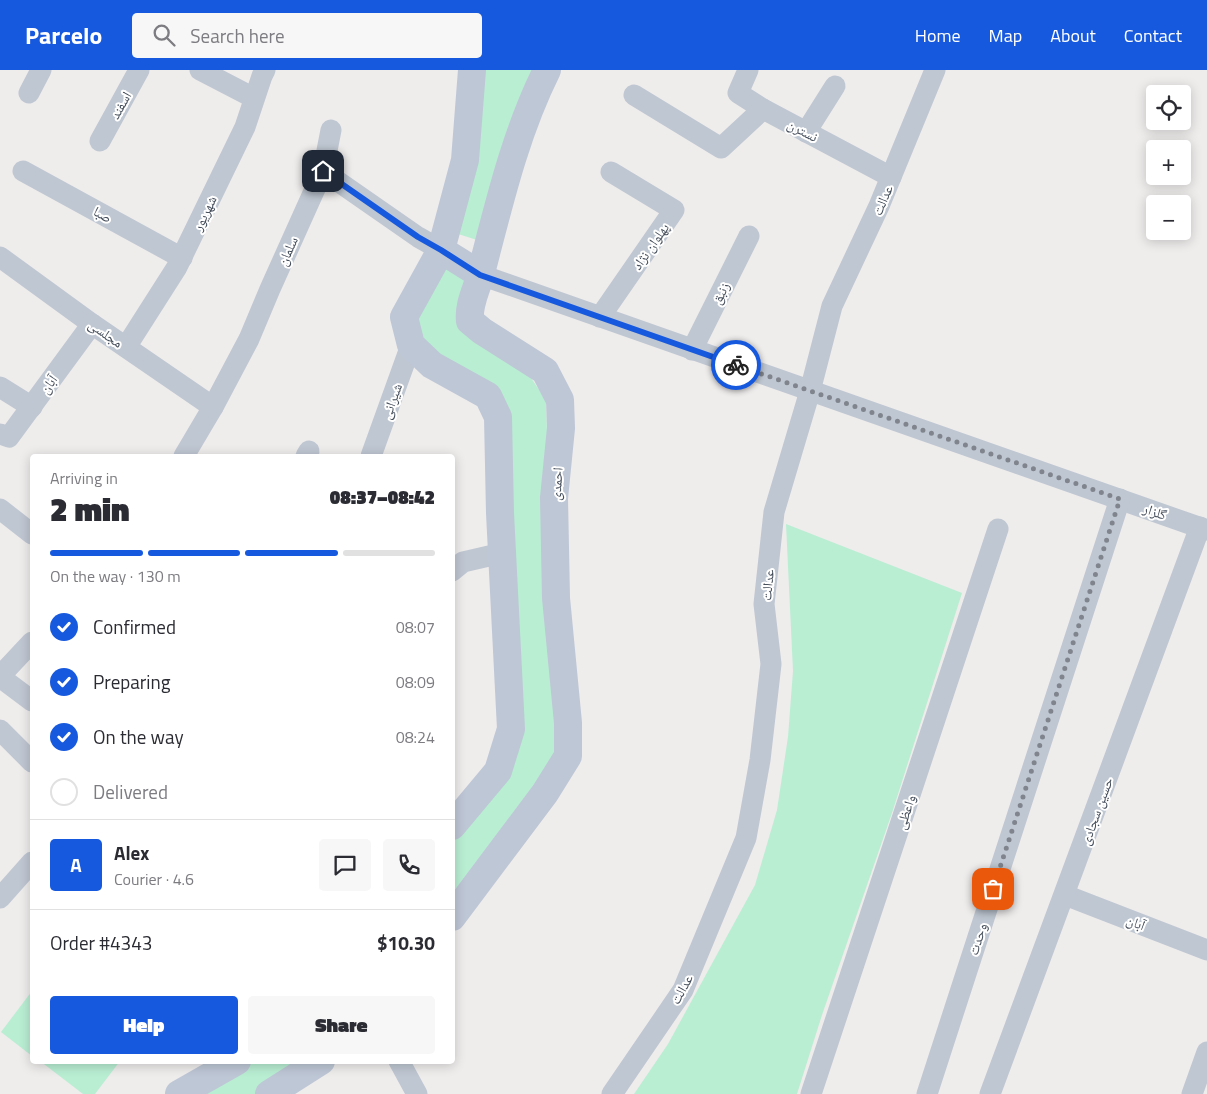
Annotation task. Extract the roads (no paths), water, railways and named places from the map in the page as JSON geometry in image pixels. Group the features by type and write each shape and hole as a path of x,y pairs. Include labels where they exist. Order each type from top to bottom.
{"street":[{"path":"29,93 41,70"},
{"name":"اسفند","path":"100,141 139,70"},
{"path":"200,70 254,98"},
{"name":"شهریور","path":"126,347 182,258 244,127 265,70"},
{"path":"455,822 498,771 511,729 502,553 498,417 488,396 432,365 411,345 404,317 441,250 465,160 472,70"},
{"name":"احمدی","path":"455,913 545,793 568,756 568,723 556,598 554,498 561,428 560,400 545,371 482,331 470,321 469,311 516,145 547,70"},
{"name":"نسترن","path":"748,70 738,93 763,109 891,177"},
{"name":"عدالت","path":"612,1094 684,990 746,838 760,760 771,664 764,604 774,512 810,391 832,306 879,206 934,70"},
{"path":"806,132 836,86"},
{"path":"634,95 721,148 763,109"},
{"name":"سلمان","path":"185,454 250,339 270,289 323,171 331,130"},
{"name":"صبا","path":"23,171 182,258"},
{"path":"323,171 418,237 480,275"},
{"name":"پهلوان نژاد","path":"600,318 674,210 611,172"},
{"name":"زنبق","path":"692,350 749,236"},
{"name":"مجلسی","path":"0,257 92,324 213,407"},
{"name":"گلزار","path":"480,275 1204,528"},
{"name":"آبان","path":"0,434 9,437 92,324"},
{"name":"شیرانی","path":"372,454 411,345"},
{"path":"0,387 32,406"},
{"name":"وحدت","path":"927,1094 1120,499"},
{"path":"0,509 30,532"},
{"name":"حسین سجادی","path":"990,1094 1204,528"},
{"name":"واعظی","path":"811,1094 998,529"},
{"path":"455,569 463,562 502,553"},
{"path":"30,644 0,676 30,699"},
{"path":"0,730 30,760"},
{"path":"0,898 30,864"},
{"name":"آبان","path":"1065,894 1207,950"},
{"path":"1192,1094 1207,1052"},
{"path":"179,1094 232,1064"},
{"path":"269,1094 316,1064"},
{"path":"401,1064 417,1094"}]}
